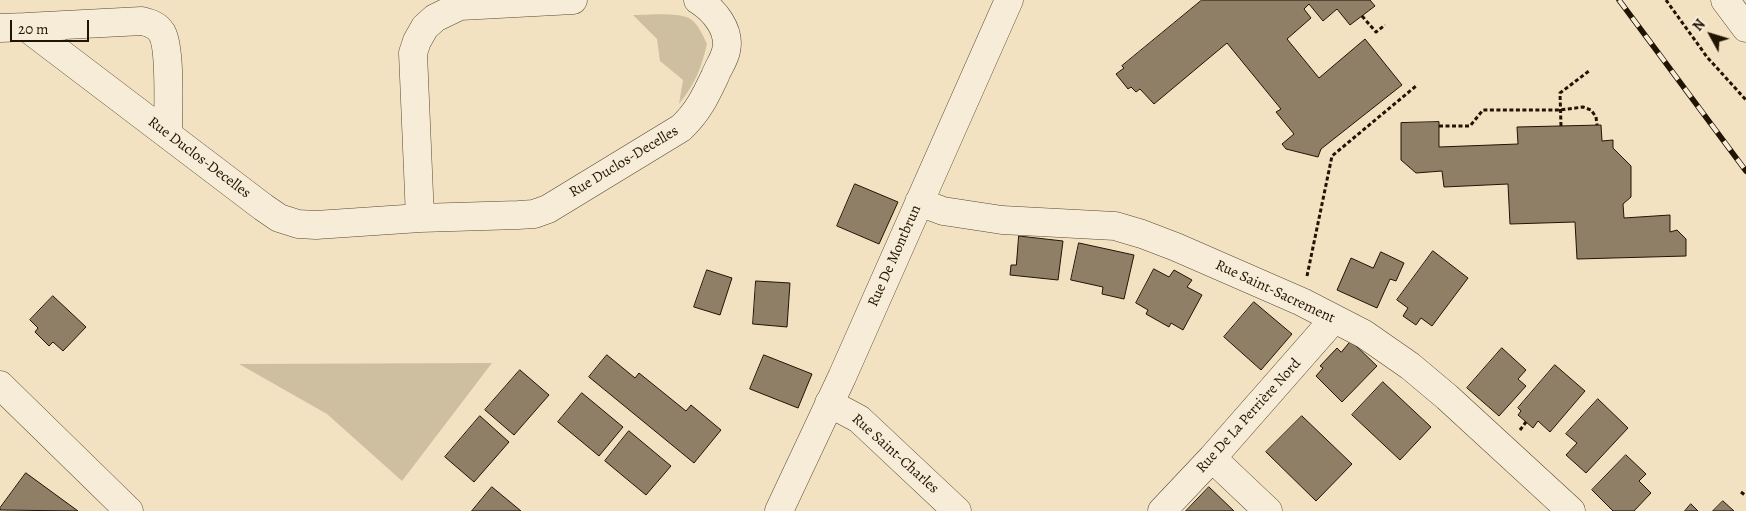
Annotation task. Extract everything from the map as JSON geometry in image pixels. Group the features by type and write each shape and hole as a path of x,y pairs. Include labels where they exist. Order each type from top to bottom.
{"street":[{"path":"420,218 413,53 425,27 434,18 460,6 574,0"},
{"name":"Rue Duclos-Decelles","path":"13,28 168,135 279,218 298,224 316,225 420,218 534,214 548,209 682,128 696,113 706,96 726,50 725,34 719,19 709,7 698,0"},
{"name":"Rue De Montbrun","path":"779,511 1009,0"},
{"path":"1725,0 1746,28"},
{"path":"13,28 142,21 152,24 161,32 165,41 168,135"},
{"name":"Rue Saint-Sacrement","path":"919,202 943,211 1002,220 1124,228 1176,247 1302,302 1364,334 1410,366 1447,397 1571,511"},
{"name":"Rue De La Perrière Nord","path":"1162,511 1212,458 1334,319"},
{"path":"0,384 129,511"},
{"name":"Rue Saint-Charles","path":"829,403 859,418 957,511"},
{"path":"1212,458 1268,511"}],"path":[{"path":"1666,0 1707,57 1746,100"},
{"path":"1362,16 1376,32 1385,25"},
{"path":"1561,126 1560,93 1589,71"},
{"path":"1306,280 1332,156 1416,86"},
{"path":"1439,126 1470,126 1483,110 1560,110 1583,107 1591,110 1596,117 1597,125"},
{"path":"1741,492 1746,496"}],"shaded area":[{"path":"669,14 683,16 692,20 698,26 707,44 697,76 679,104 683,80 660,61 657,39 633,15"},
{"path":"492,363 402,481 327,414 239,364"}],"building":[{"path":"1202,0 1370,0 1375,6 1350,25 1337,9 1323,21 1309,4 1304,9 1311,18 1287,39 1319,78 1365,39 1402,85 1321,149 1318,157 1286,149 1282,144 1294,134 1276,112 1281,109 1227,43 1154,104 1140,89 1136,92 1131,87 1128,89 1116,74 1124,68 1122,66"},
{"path":"1439,122 1439,147 1518,144 1517,127 1601,125 1602,141 1613,140 1613,148 1631,166 1631,197 1623,204 1624,218 1670,215 1670,232 1677,230 1686,239 1686,256 1577,259 1575,222 1510,224 1508,184 1444,187 1442,171 1416,173 1401,160 1401,123"},
{"path":"855,184 898,202 879,244 837,226"},
{"path":"1019,236 1063,241 1058,280 1010,275 1011,265 1016,265"},
{"path":"1079,243 1134,255 1124,299 1102,294 1103,287 1071,280"},
{"path":"1433,251 1468,278 1432,326 1421,318 1416,325 1403,316 1408,308 1397,300"},
{"path":"1381,252 1404,263 1396,281 1390,279 1377,308 1337,290 1351,258 1373,268"},
{"path":"1154,269 1169,277 1174,270 1192,280 1187,287 1202,295 1183,330 1171,323 1169,327 1146,314 1148,310 1136,303"},
{"path":"707,270 732,278 720,315 694,307"},
{"path":"756,281 790,283 787,327 753,324"},
{"path":"53,296 86,327 63,351 53,342 49,346 35,332 38,328 30,320"},
{"path":"1254,302 1292,334 1261,370 1224,337"},
{"path":"1351,341 1377,366 1342,402 1316,376 1323,368 1320,366 1337,348 1341,352"},
{"path":"1502,348 1526,370 1518,379 1526,386 1499,416 1467,388"},
{"path":"607,355 635,378 639,373 686,411 691,405 721,430 694,463 589,377"},
{"path":"764,355 812,374 798,408 750,389"},
{"path":"1555,365 1585,391 1550,432 1538,421 1533,428 1518,415 1521,411 1518,408"},
{"path":"520,370 549,395 514,435 485,410"},
{"path":"1383,382 1431,427 1400,460 1352,415"},
{"path":"582,393 623,427 599,456 558,422"},
{"path":"1598,399 1628,428 1586,473 1566,455 1577,443 1566,434"},
{"path":"480,416 509,442 474,482 445,457"},
{"path":"1302,416 1352,464 1316,501 1266,452"},
{"path":"629,431 671,466 646,495 605,461"},
{"path":"1626,455 1646,474 1639,481 1651,493 1634,511 1613,511 1592,490"},
{"path":"26,473 78,511 0,510"},
{"path":"492,487 521,511 472,511"},
{"path":"1209,487 1234,511 1186,511"},
{"path":"1723,501 1734,511 1713,511"},
{"path":"1691,504 1698,511 1685,511"}],"railway":[{"path":"1619,0 1746,171"}]}
